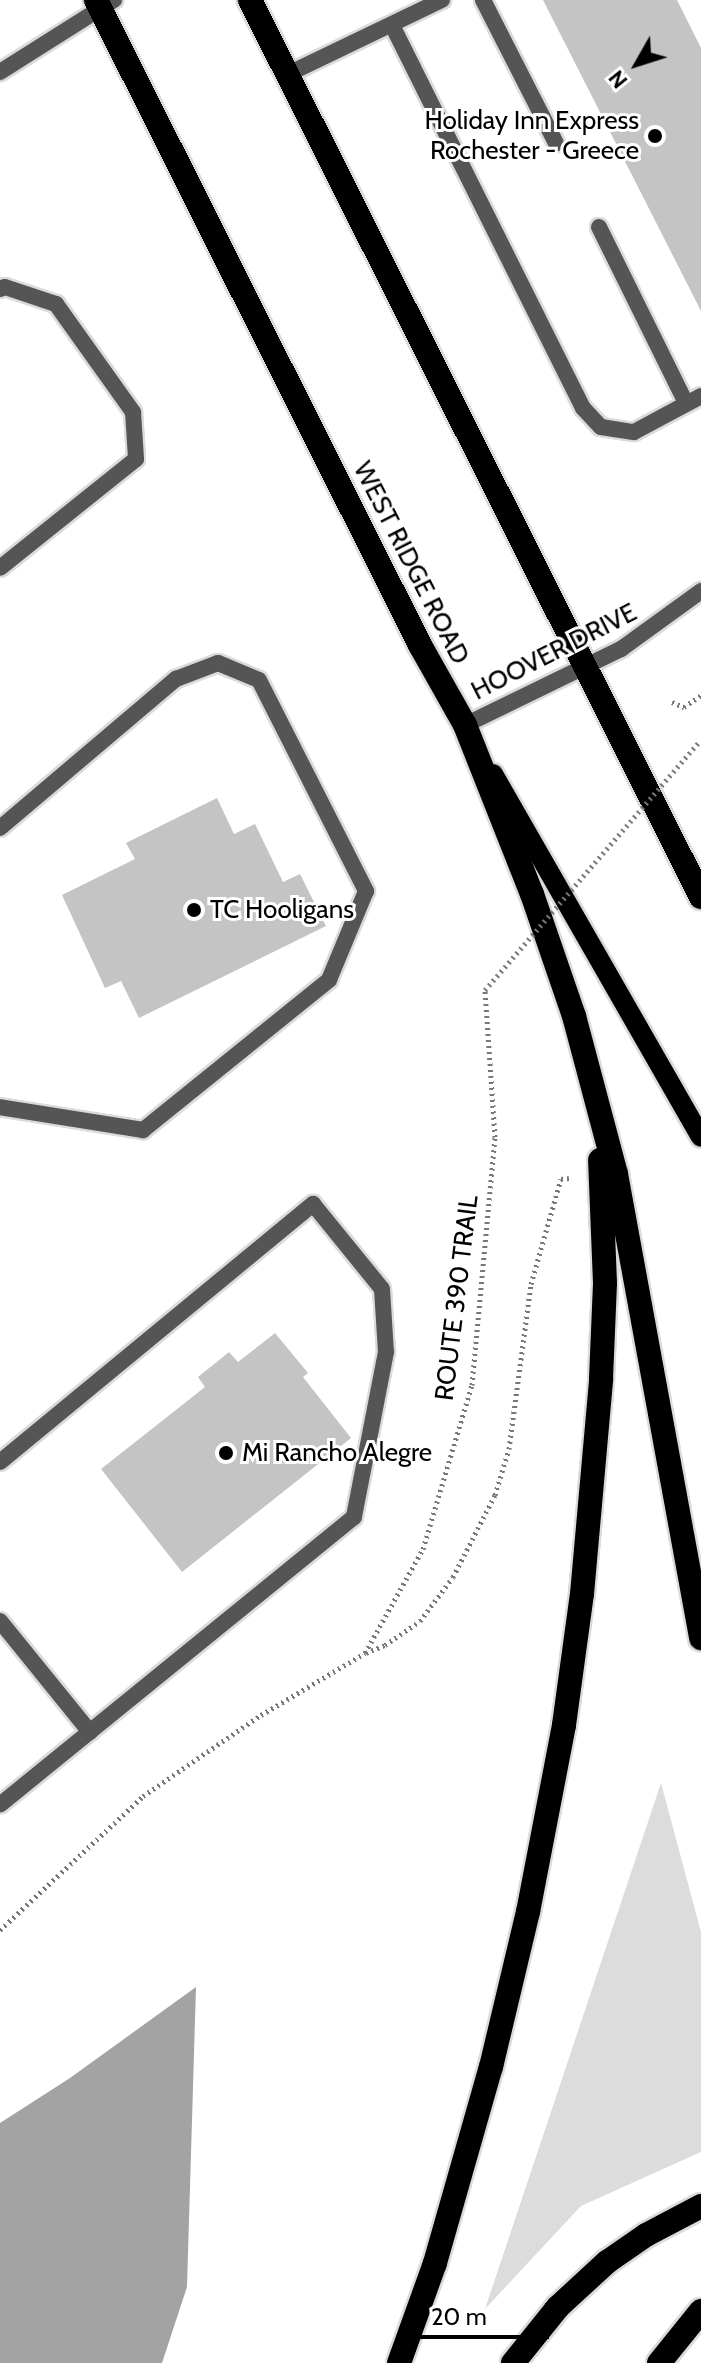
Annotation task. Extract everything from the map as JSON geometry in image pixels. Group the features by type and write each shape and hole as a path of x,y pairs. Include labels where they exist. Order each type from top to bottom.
{"highway":[{"path":"250,0 701,897"},
{"name":"WEST RIDGE ROAD","path":"104,3 413,631 465,725"},
{"path":"465,725 537,907 585,1055 628,1234 701,1638"},
{"path":"399,2363 452,2208 504,2017 534,1881 574,1661 595,1470 605,1283 600,1160 585,1055"},
{"path":"513,2363 558,2307 607,2262 646,2235 701,2206"},
{"path":"659,2363 701,2311"}],"main road":[{"name":"WEST RIDGE ROAD","path":"465,725 701,1137"}],"street":[{"path":"288,74 442,0"},
{"path":"483,0 556,143"},
{"path":"0,72 104,3"},
{"path":"392,25 583,408 601,427 634,432 694,400 599,227"},
{"path":"0,289 5,287 56,304 133,412 136,459 0,568"},
{"name":"HOOVER DRIVE","path":"465,725 638,638 701,591"},
{"path":"0,828 176,679 218,663 259,680 366,891 329,980 143,1130 0,1107"},
{"path":"0,1462 313,1204 382,1289 386,1352 354,1517 0,1805"},
{"path":"0,1621 90,1732"}],"path":[{"path":"672,702 684,707 701,695"},
{"name":"ROUTE 390 TRAIL","path":"365,1653 423,1549 472,1385 495,1137 485,990 701,740"},
{"path":"0,1930 143,1796 261,1715 365,1653 385,1645 420,1621 453,1577 495,1495 509,1449 531,1284 561,1179"}],"shaded area":[{"path":"661,1783 701,1932 701,2152 581,2206 485,2309"},
{"path":"196,1987 187,2287 162,2363 0,2363 0,2123 70,2078"}],"building":[{"path":"543,0 677,0 701,48 701,311"},
{"name":"TC Hooligans","path":"217,798 234,834 255,824 283,882 300,874 326,926 139,1018 121,981 105,988 62,895 135,859 126,843"},
{"name":"Mi Rancho Alegre","path":"275,1333 308,1373 303,1377 351,1438 182,1572 101,1469 205,1387 198,1377 229,1352 238,1362"}],"place":[{"name":"Holiday Inn Express Rochester - Greece","path":"655,136"},
{"name":"TC Hooligans","path":"194,910"},
{"name":"Mi Rancho Alegre","path":"226,1453"}]}
